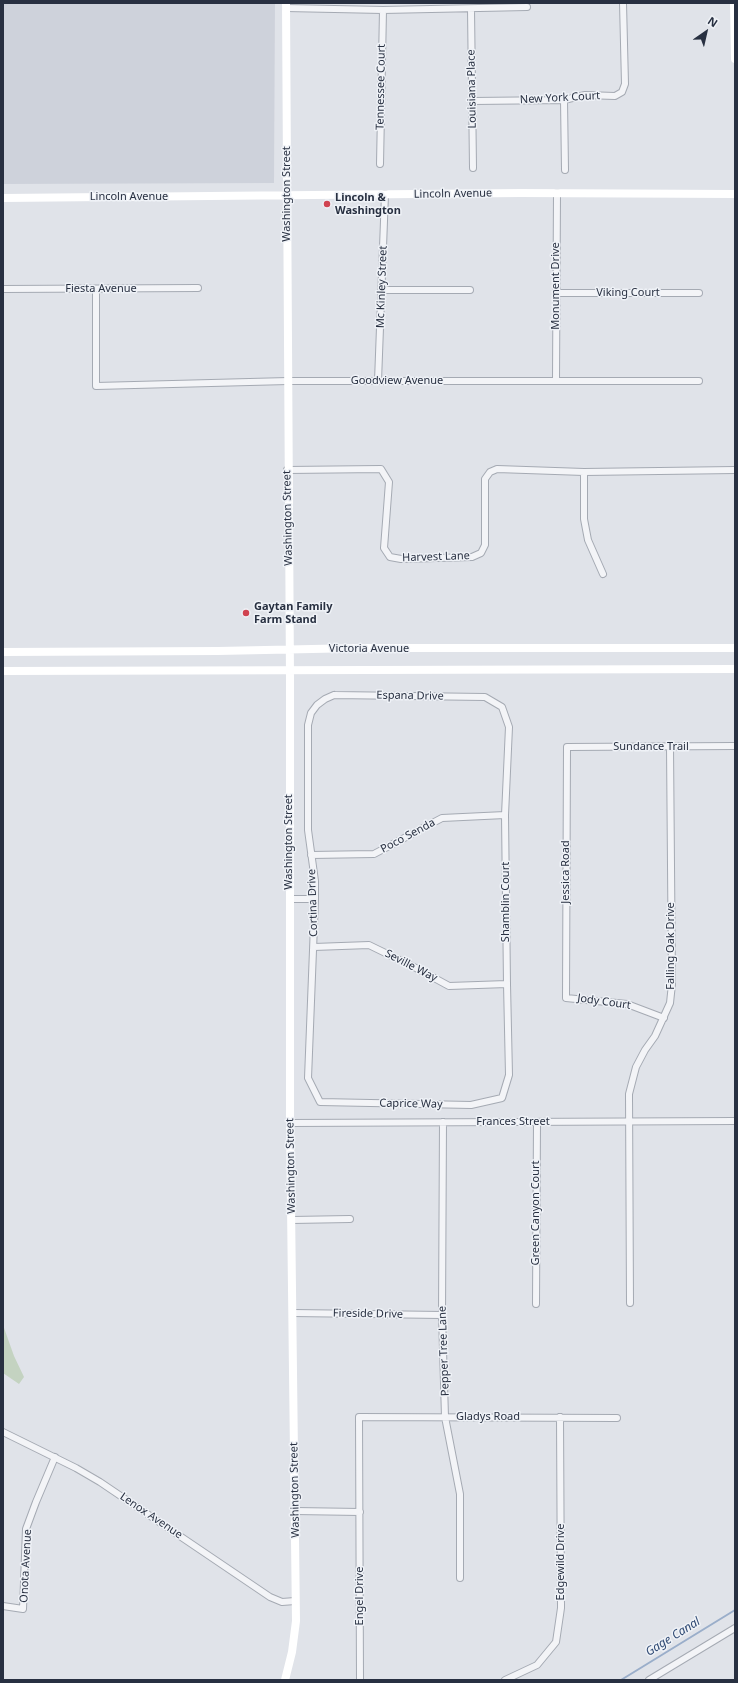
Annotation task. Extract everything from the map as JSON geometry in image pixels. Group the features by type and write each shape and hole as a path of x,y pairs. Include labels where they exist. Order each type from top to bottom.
{"main road":[{"path":"734,3 735,59"},
{"name":"Washington Street","path":"285,1680 295,1631 290,1123 288,196 286,6"},
{"path":"735,193 735,199"},
{"name":"Lincoln Avenue","path":"3,198 385,194 735,193"},
{"name":"Victoria Avenue","path":"3,652 218,651 288,649 735,648"},
{"name":"Victoria Avenue","path":"3,671 735,669"}],"street":[{"name":"New York Court","path":"473,101 564,100 586,95 615,96 622,92 625,84 624,3"},
{"path":"286,6 383,10 527,7"},
{"name":"Louisiana Place","path":"471,9 473,168"},
{"name":"Tennessee Court","path":"380,164 383,10"},
{"path":"564,100 565,170"},
{"name":"Monument Drive","path":"556,380 557,193"},
{"name":"Mc Kinley Street","path":"378,381 385,194"},
{"name":"Goodview Avenue","path":"96,288 96,386 288,381 699,381"},
{"name":"Fiesta Avenue","path":"3,289 198,288"},
{"path":"382,290 470,290"},
{"name":"Viking Court","path":"556,293 699,293"},
{"name":"Harvest Lane","path":"288,470 381,469 389,482 384,548 390,557 401,559 472,557 481,553 485,545 485,479 490,472 497,469 584,472 735,470"},
{"path":"584,472 584,519 588,540 603,574"},
{"name":"Espana Drive","path":"317,705 334,695 469,696 485,697 502,707"},
{"name":"Cortina Drive","path":"317,705 312,713 308,725 308,830 315,880 314,947 308,1078 320,1102"},
{"name":"Shamblin Court","path":"502,707 509,727 505,815 507,984 510,1075 502,1098"},
{"name":"Sundance Trail","path":"567,747 735,746"},
{"name":"Jessica Road","path":"566,998 567,747"},
{"name":"Falling Oak Drive","path":"630,1303 629,1094 636,1067 645,1050 656,1036 670,1003 672,984 670,747"},
{"name":"Poco Senda","path":"311,855 374,854 442,818 505,815"},
{"path":"290,899 315,900"},
{"name":"Seville Way","path":"314,947 369,945 449,986 507,984"},
{"name":"Jody Court","path":"566,998 627,1004 664,1018"},
{"name":"Caprice Way","path":"320,1102 471,1104 502,1098"},
{"name":"Frances Street","path":"290,1123 735,1121"},
{"name":"Pepper Tree Lane","path":"443,1122 442,1315 446,1416 460,1494 460,1578"},
{"name":"Green Canyon Court","path":"536,1122 536,1304"},
{"path":"292,1220 350,1219"},
{"name":"Fireside Drive","path":"293,1313 442,1315"},
{"name":"Gladys Road","path":"359,1417 446,1416 617,1418"},
{"name":"Engel Drive","path":"359,1417 360,1680"},
{"name":"Edgewild Drive","path":"505,1680 537,1665 556,1642 561,1608 560,1417"},
{"name":"Lenox Avenue","path":"3,1432 55,1457 100,1482 270,1597 282,1602 295,1601"},
{"name":"Onota Avenue","path":"3,1606 23,1609 26,1529 55,1457"},
{"path":"295,1511 360,1512"},
{"path":"649,1680 735,1628"}],"shaded area":[{"path":"3,3 275,3 274,183 3,184"}],"green space":[{"path":"3,1325 14,1356 24,1377 19,1384 3,1373"}],"waterway":[{"name":"Gage Canal","path":"621,1680 735,1610"}],"place":[{"name":"Lincoln & Washington","path":"327,204"},
{"name":"Gaytan Family Farm Stand","path":"246,613"}]}
